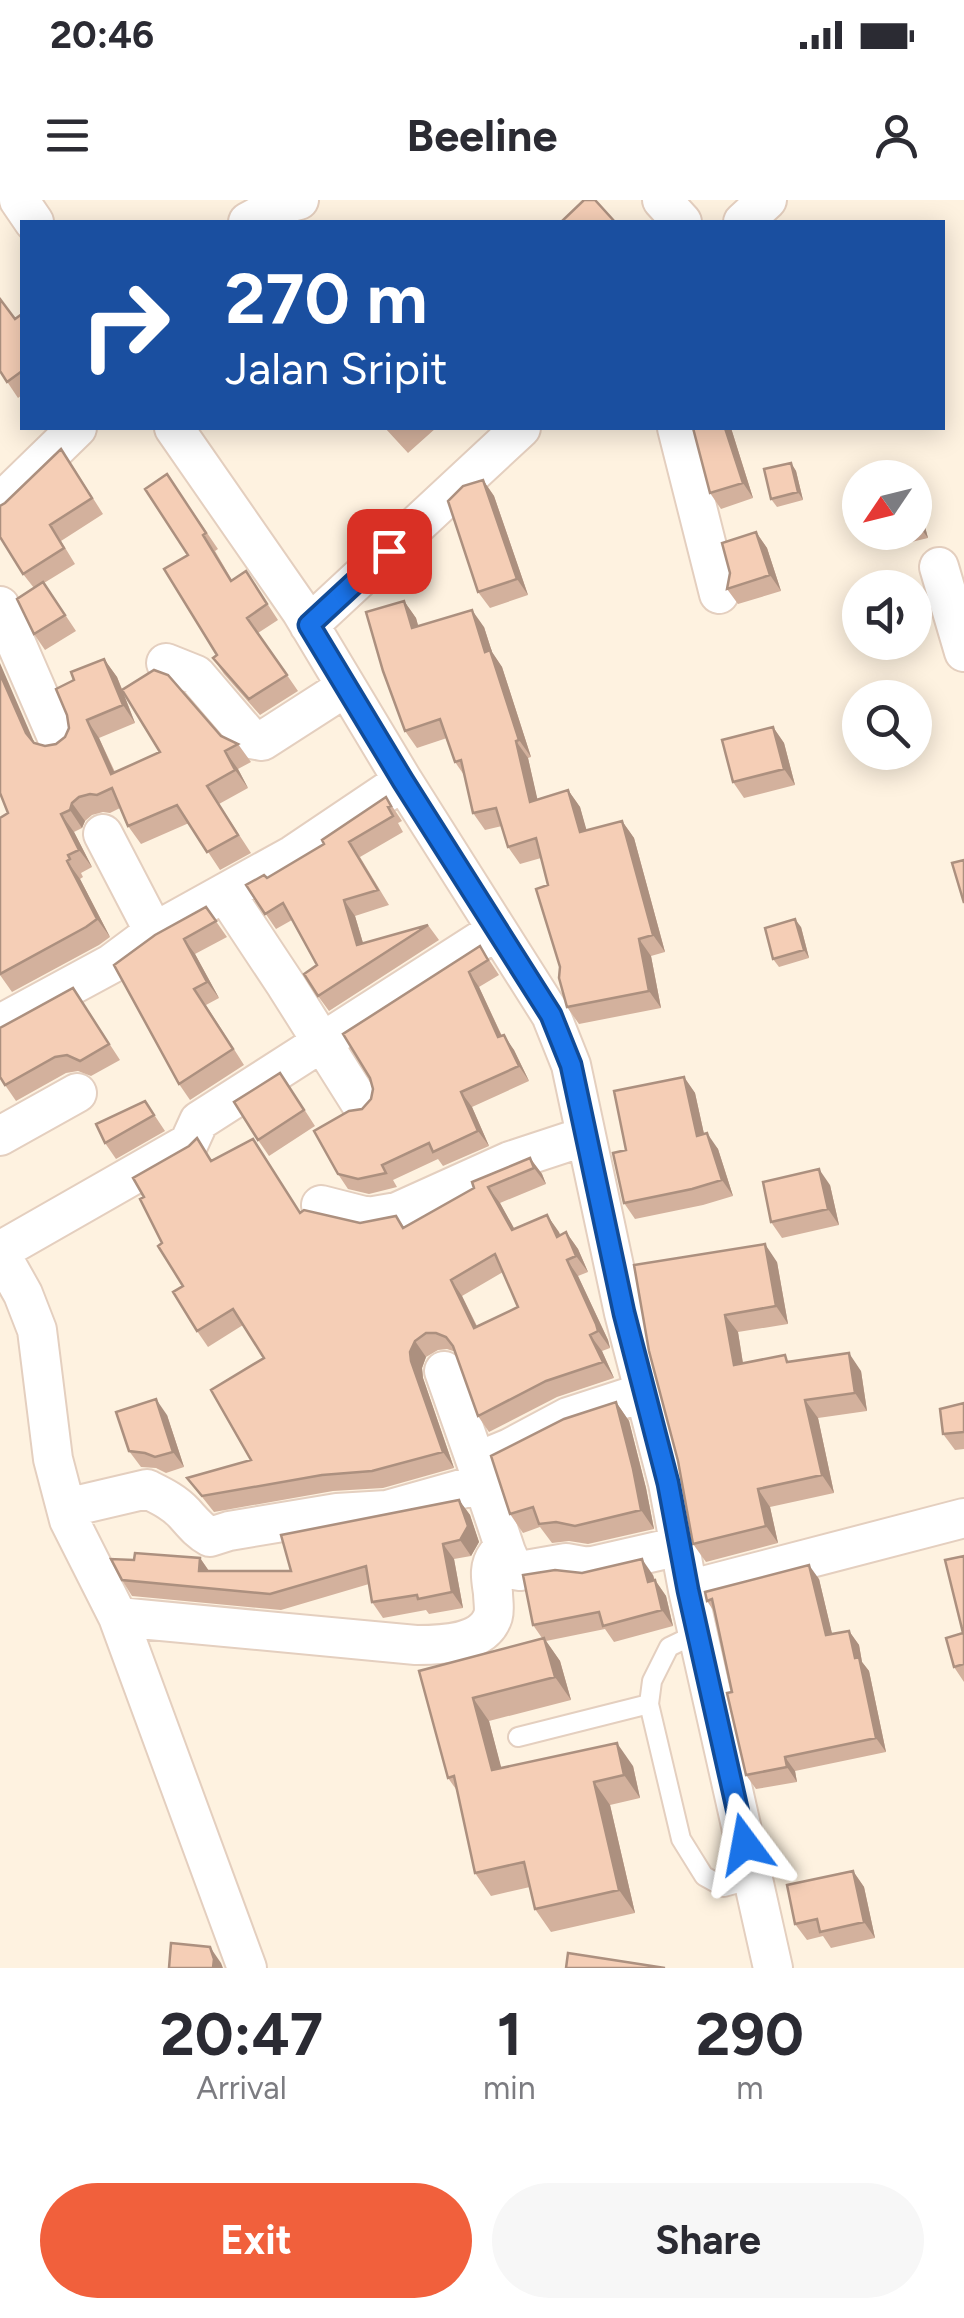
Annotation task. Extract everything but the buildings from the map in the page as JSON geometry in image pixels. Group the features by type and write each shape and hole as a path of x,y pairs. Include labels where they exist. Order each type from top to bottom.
{"street":[{"path":"252,220 298,200"},
{"path":"662,200 680,220"},
{"path":"744,220 767,200"},
{"path":"0,503 75,430"},
{"path":"175,430 309,625 551,1015 571,1065 624,1313 668,1483 688,1590 773,1968"},
{"path":"309,625 519,430"},
{"path":"678,430 719,594"},
{"path":"939,567 964,652"},
{"path":"2,614 59,742"},
{"path":"166,663 196,675 251,740 262,740 346,687"},
{"path":"0,1024 111,964 154,932 293,855 403,781"},
{"path":"103,834 154,932"},
{"path":"225,893 360,1104"},
{"path":"247,1968 118,1617 69,1520 53,1459 37,1330 0,1252 188,1143 199,1122 497,930"},
{"path":"0,1136 77,1093"},
{"path":"321,1205 368,1217 398,1212 510,1161 586,1136"},
{"path":"444,1371 514,1570 566,1563 588,1567 680,1546"},
{"path":"66,1508 148,1488 169,1500 210,1537 337,1513 387,1510 479,1472 510,1448 568,1417 645,1392"},
{"path":"688,1590 964,1518"},
{"path":"118,1617 446,1646 475,1635 493,1618 491,1566 497,1555 506,1552"}],"lane":[{"path":"698,1633 669,1647 652,1681 649,1704 681,1839 704,1876 724,1887 753,1879"},
{"path":"518,1737 649,1704"}],"route":[{"path":"389,551 309,625 551,1015 571,1065 624,1313 668,1483 745,1844"}]}
